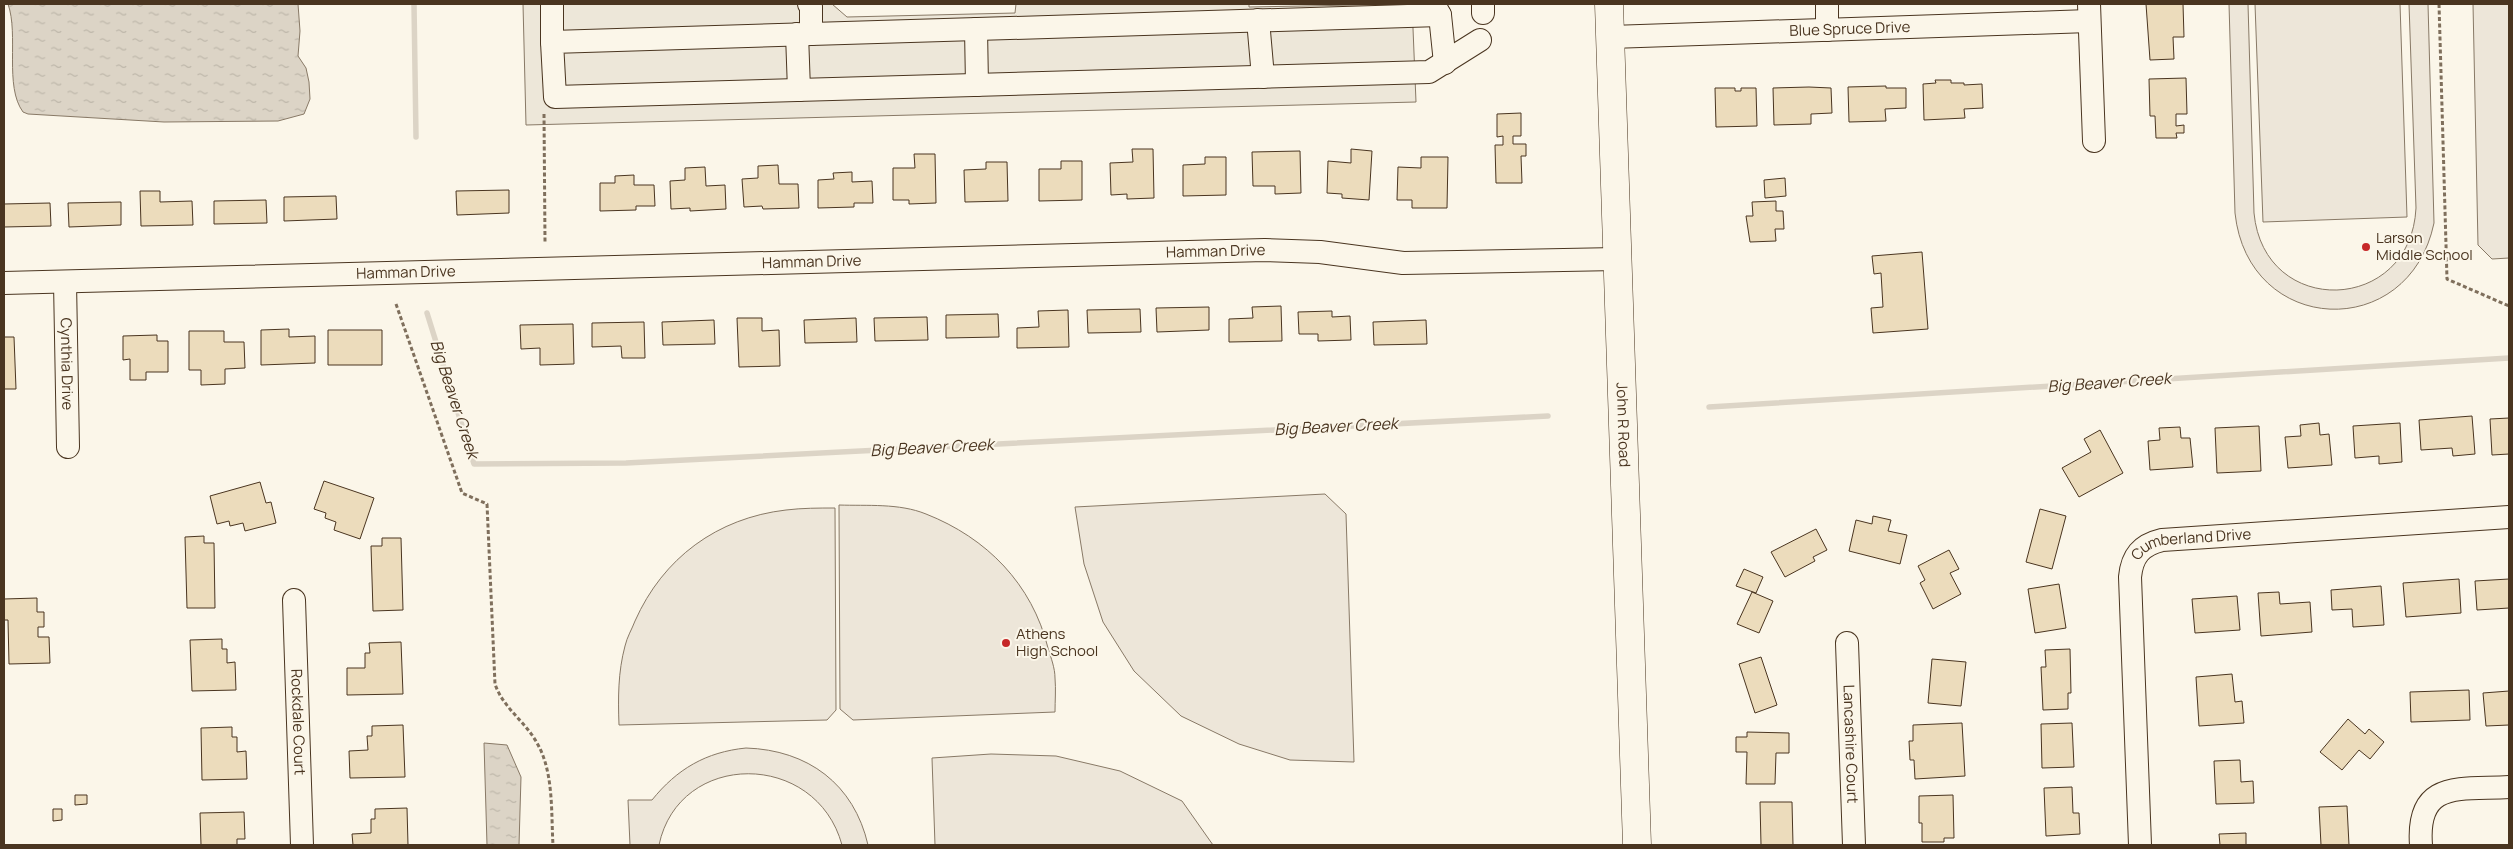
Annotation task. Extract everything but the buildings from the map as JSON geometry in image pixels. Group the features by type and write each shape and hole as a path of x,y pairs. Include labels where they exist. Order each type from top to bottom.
{"main road":[{"name":"John R Road","path":"1610,4 1637,845"}],"street":[{"path":"552,4 555,97 1429,72 1480,40"},
{"path":"799,90 804,34 811,6 809,4"},
{"path":"1827,4 1827,30"},
{"path":"552,42 1258,20 1437,9 1445,63"},
{"path":"2089,12 2094,140"},
{"name":"Blue Spruce Drive","path":"1611,37 1827,30 2089,12"},
{"path":"1258,20 1263,76"},
{"path":"976,29 977,85"},
{"name":"Hamman Drive","path":"4,283 1265,250 1320,252 1404,263 1617,259"},
{"name":"Cynthia Drive","path":"65,282 68,446"},
{"name":"Cumberland Drive","path":"2140,845 2130,577 2135,556 2142,548 2162,540 2509,517"},
{"name":"Rockdale Court","path":"294,600 302,845"},
{"name":"Lancashire Court","path":"1847,643 1854,845"},
{"path":"2421,845 2422,816 2428,803 2436,796 2458,789 2509,787"}],"path":[{"path":"2439,4 2447,279 2509,306"},
{"path":"545,242 544,113 555,97"},
{"path":"396,304 462,493 487,504 495,684 499,697 536,742 544,757 551,807 553,845"}],"shaded area":[{"path":"523,4 832,4 847,17 1015,13 1016,4 1249,4 1249,7 1412,4 1416,102 526,125"},
{"path":"2229,4 2248,4 2254,213 2264,248 2283,272 2308,286 2337,290 2365,284 2390,268 2408,243 2416,208 2409,4 2428,4 2434,223 2419,262 2394,289 2363,305 2330,309 2297,302 2268,283 2246,254 2235,213"},
{"path":"2255,4 2400,4 2407,217 2263,222"},
{"path":"2473,4 2509,4 2509,258 2492,259 2478,245"},
{"path":"1325,494 1346,514 1354,762 1290,760 1239,744 1181,716 1134,671 1103,622 1084,564 1075,507"},
{"path":"839,505 872,505 916,510 948,524 969,536 1004,566 1031,603 1041,625 1054,670 1055,712 853,720 840,709"},
{"path":"804,508 835,508 836,710 827,720 619,725 620,675 627,639 647,598 677,560 715,532 761,514"},
{"path":"746,748 768,750 789,755 808,763 825,774 840,788 852,804 868,845 842,845 827,814 805,792 778,778 748,774 719,778 692,792 672,814 659,845 630,845 628,800 652,800 672,779 693,764 718,753"},
{"path":"991,754 1056,756 1120,771 1182,801 1213,845 935,845 932,758"}],"water":[{"path":"8,4 298,4 300,31 298,56 306,68 310,99 304,114 278,121 164,122 28,114 23,112 17,101 14,89 12,30"},
{"path":"484,743 507,745 521,777 519,845 487,845"}],"waterway":[{"name":"Big Beaver Creek","path":"414,4 416,137"},
{"name":"Big Beaver Creek","path":"427,313 474,464 626,463 1548,416"},
{"name":"Big Beaver Creek","path":"1709,407 2509,358"}],"place":[{"name":"Larson Middle School","path":"2366,247"},
{"name":"Athens High School","path":"1006,643"}]}
